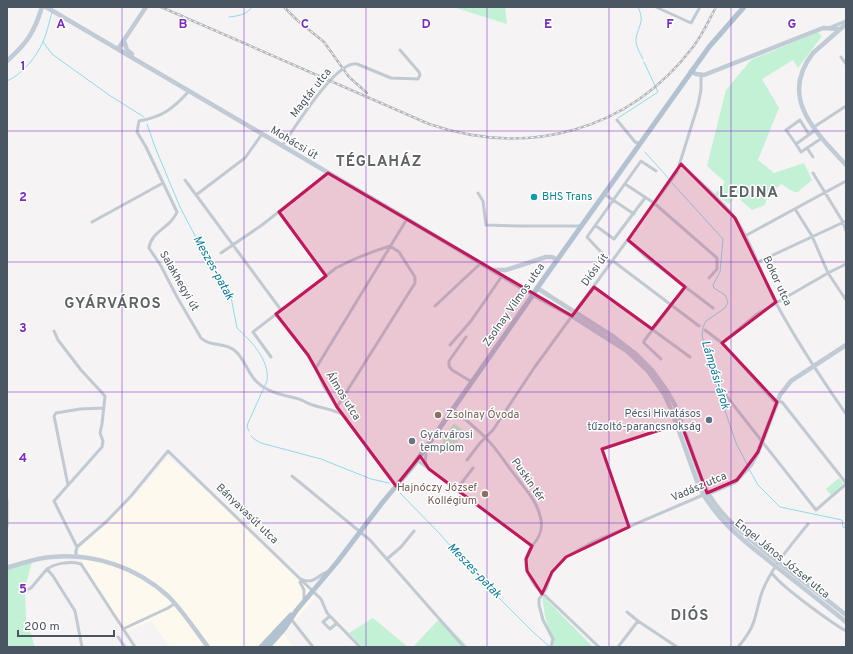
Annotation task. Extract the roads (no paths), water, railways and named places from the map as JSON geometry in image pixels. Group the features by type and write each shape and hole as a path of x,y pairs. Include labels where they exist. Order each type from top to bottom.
{"main road":[{"name":"Zsolnay Vilmos utca","path":"261,647 296,611 329,572 417,460 692,70 709,47 744,7"},
{"name":"Zsolnay Vilmos utca","path":"268,647 296,611"}],"street":[{"path":"7,61 28,40 45,7"},
{"name":"Mohácsi út","path":"45,7 407,219 533,295"},
{"path":"118,49 146,7"},
{"path":"656,7 691,23 700,7"},
{"path":"827,29 846,22"},
{"path":"846,22 809,58 802,72 798,89 804,113 814,129 846,165"},
{"path":"692,70 701,75 709,73 819,29 840,29"},
{"path":"827,29 834,34"},
{"path":"827,29 828,39"},
{"path":"124,41 127,50 136,56 138,61"},
{"name":"Magtár utca","path":"282,146 316,98 336,74 347,66 357,64 391,78 418,79 420,75 419,72 400,50"},
{"path":"842,57 846,64"},
{"path":"692,70 709,73"},
{"name":"Diósi út","path":"467,460 480,443 486,438 534,368 669,184 680,164 698,105 701,90 701,75"},
{"name":"Salakhegyi út","path":"189,91 175,106 165,113 159,117 139,121 137,126 137,132 177,212 175,218 151,239 150,248 177,297 201,338 205,342 230,347 245,363 256,382 267,389 301,400 311,405 342,414"},
{"path":"796,144 846,106"},
{"path":"617,120 638,146"},
{"path":"810,134 800,120 786,130 801,152 822,138"},
{"path":"196,195 245,158 262,134"},
{"path":"807,148 813,157"},
{"path":"588,237 641,161 656,171"},
{"name":"Bokor utca","path":"680,164 735,218 758,262 776,302 813,366 846,414"},
{"path":"221,253 279,212 328,173"},
{"path":"813,173 844,221 846,231"},
{"path":"185,180 281,310"},
{"path":"745,236 846,180"},
{"path":"92,222 163,182"},
{"path":"625,184 654,204 717,258 717,269 709,278"},
{"path":"478,193 483,201 486,224 521,226 582,226"},
{"path":"604,194 634,214"},
{"path":"596,226 614,240 645,198"},
{"path":"795,209 812,236 828,273 846,300"},
{"path":"279,212 326,276"},
{"path":"316,368 407,219"},
{"path":"758,262 844,221"},
{"path":"585,233 612,262 699,326"},
{"path":"628,240 646,257 713,308"},
{"path":"271,357 252,332 326,276 346,263 390,246"},
{"path":"337,407 415,280 399,252 390,246"},
{"path":"493,270 499,271 511,269 552,257 557,260"},
{"path":"435,306 481,263"},
{"path":"722,343 757,314 846,264"},
{"path":"450,344 471,321 511,269"},
{"path":"661,359 644,342 652,329 685,286"},
{"path":"594,287 690,357"},
{"name":"Engel János József utca","path":"537,288 621,346 644,366 664,394 679,424 698,484 726,524 846,622"},
{"name":"Engel János József utca","path":"533,295 574,314"},
{"name":"Álmos utca","path":"276,314 308,355 337,407 396,486"},
{"path":"705,330 722,343 774,401 782,402 846,483 816,510 724,393"},
{"path":"54,331 58,340 81,370 104,395 104,408 100,433 103,445 54,501 77,547 76,557"},
{"path":"466,338 449,361 449,366 452,370 472,383"},
{"name":"Vadász utca","path":"542,594 552,572 566,557 577,549 735,482 751,465 758,452 780,395 792,381 846,345"},
{"path":"68,485 54,416 56,413 80,409 104,408"},
{"name":"Puskin tér","path":"454,409 486,438 536,505 540,514 541,533 527,553 526,559 527,571 536,587 599,647"},
{"path":"629,527 602,449 679,424"},
{"path":"424,449 426,455 425,461 429,469"},
{"name":"Bányavasút utca","path":"77,547 107,521 131,496 168,451 320,599 330,616"},
{"path":"417,460 532,546"},
{"path":"457,490 473,468"},
{"path":"292,476 370,540 464,647"},
{"path":"7,500 7,526"},
{"path":"738,647 751,629 755,620 759,598 765,584 808,524"},
{"path":"387,559 401,548 414,531"},
{"path":"7,568 51,557 76,557 107,562 132,572 154,585 186,616 208,647"},
{"path":"26,590 33,586 47,569 68,562 76,562 81,564 135,647"},
{"name":"Engel János József utca","path":"778,565 846,615"},
{"path":"47,569 75,611 82,647"},
{"path":"297,577 311,582 319,575 329,572"},
{"path":"772,573 774,577 783,585 846,631"},
{"path":"297,577 304,590 304,601"},
{"path":"542,594 539,599 539,605 543,620 553,639 551,646"},
{"path":"123,629 174,604"},
{"path":"627,612 677,647"},
{"path":"337,623 330,629 323,622 330,616 337,623 360,647"},
{"path":"291,619 313,647"},
{"path":"618,647 638,621"},
{"path":"118,637 125,647"}],"waterway":[{"path":"229,17 238,16 245,13 252,7"},
{"path":"638,7 641,16 641,23 636,38 636,43 643,59"},
{"path":"7,81 24,70 37,53 44,39 52,12"},
{"name":"Meszes-patak","path":"43,42 52,54 109,95 144,117"},
{"path":"618,118 658,92 644,62"},
{"name":"Meszes-patak","path":"147,124 180,207 205,255 231,297 237,328 263,358 266,366 267,381 248,423 247,427 249,431"},
{"name":"Lámpási-árok","path":"645,152 670,180"},
{"name":"Lámpási-árok","path":"672,183 723,239 720,272 713,285 714,288 725,295 728,302 725,308 706,321 703,327 702,336 715,381 736,443 748,466"},
{"name":"Meszes-patak","path":"251,436 261,443 321,459 371,479 389,483"},
{"name":"Lámpási-árok","path":"749,469 758,485 780,507 842,520 843,527 846,528"},
{"name":"Meszes-patak","path":"400,493 441,535 469,568 550,647"}],"railway":[{"path":"161,7 429,124 466,134 503,138 539,137 574,130 607,117 639,99 667,76 693,47 716,7"},
{"path":"284,7 297,20 324,42 349,77 367,93"}],"place":[{"name":"BHS Trans","path":"534,197"},
{"name":"Zsolnay Óvoda","path":"438,415"},
{"name":"Pécsi Hivatásos tűzoltó-parancsnokság","path":"709,420"},
{"name":"Gyárvárosi templom","path":"412,441"},
{"name":"Hajnóczy József Kollégium","path":"485,494"}],"district":[{"name":"TÉGLAHÁZ","path":"379,162"},
{"name":"LEDINA","path":"749,193"},
{"name":"GYÁRVÁROS","path":"113,304"},
{"name":"DIÓS","path":"690,616"}]}
